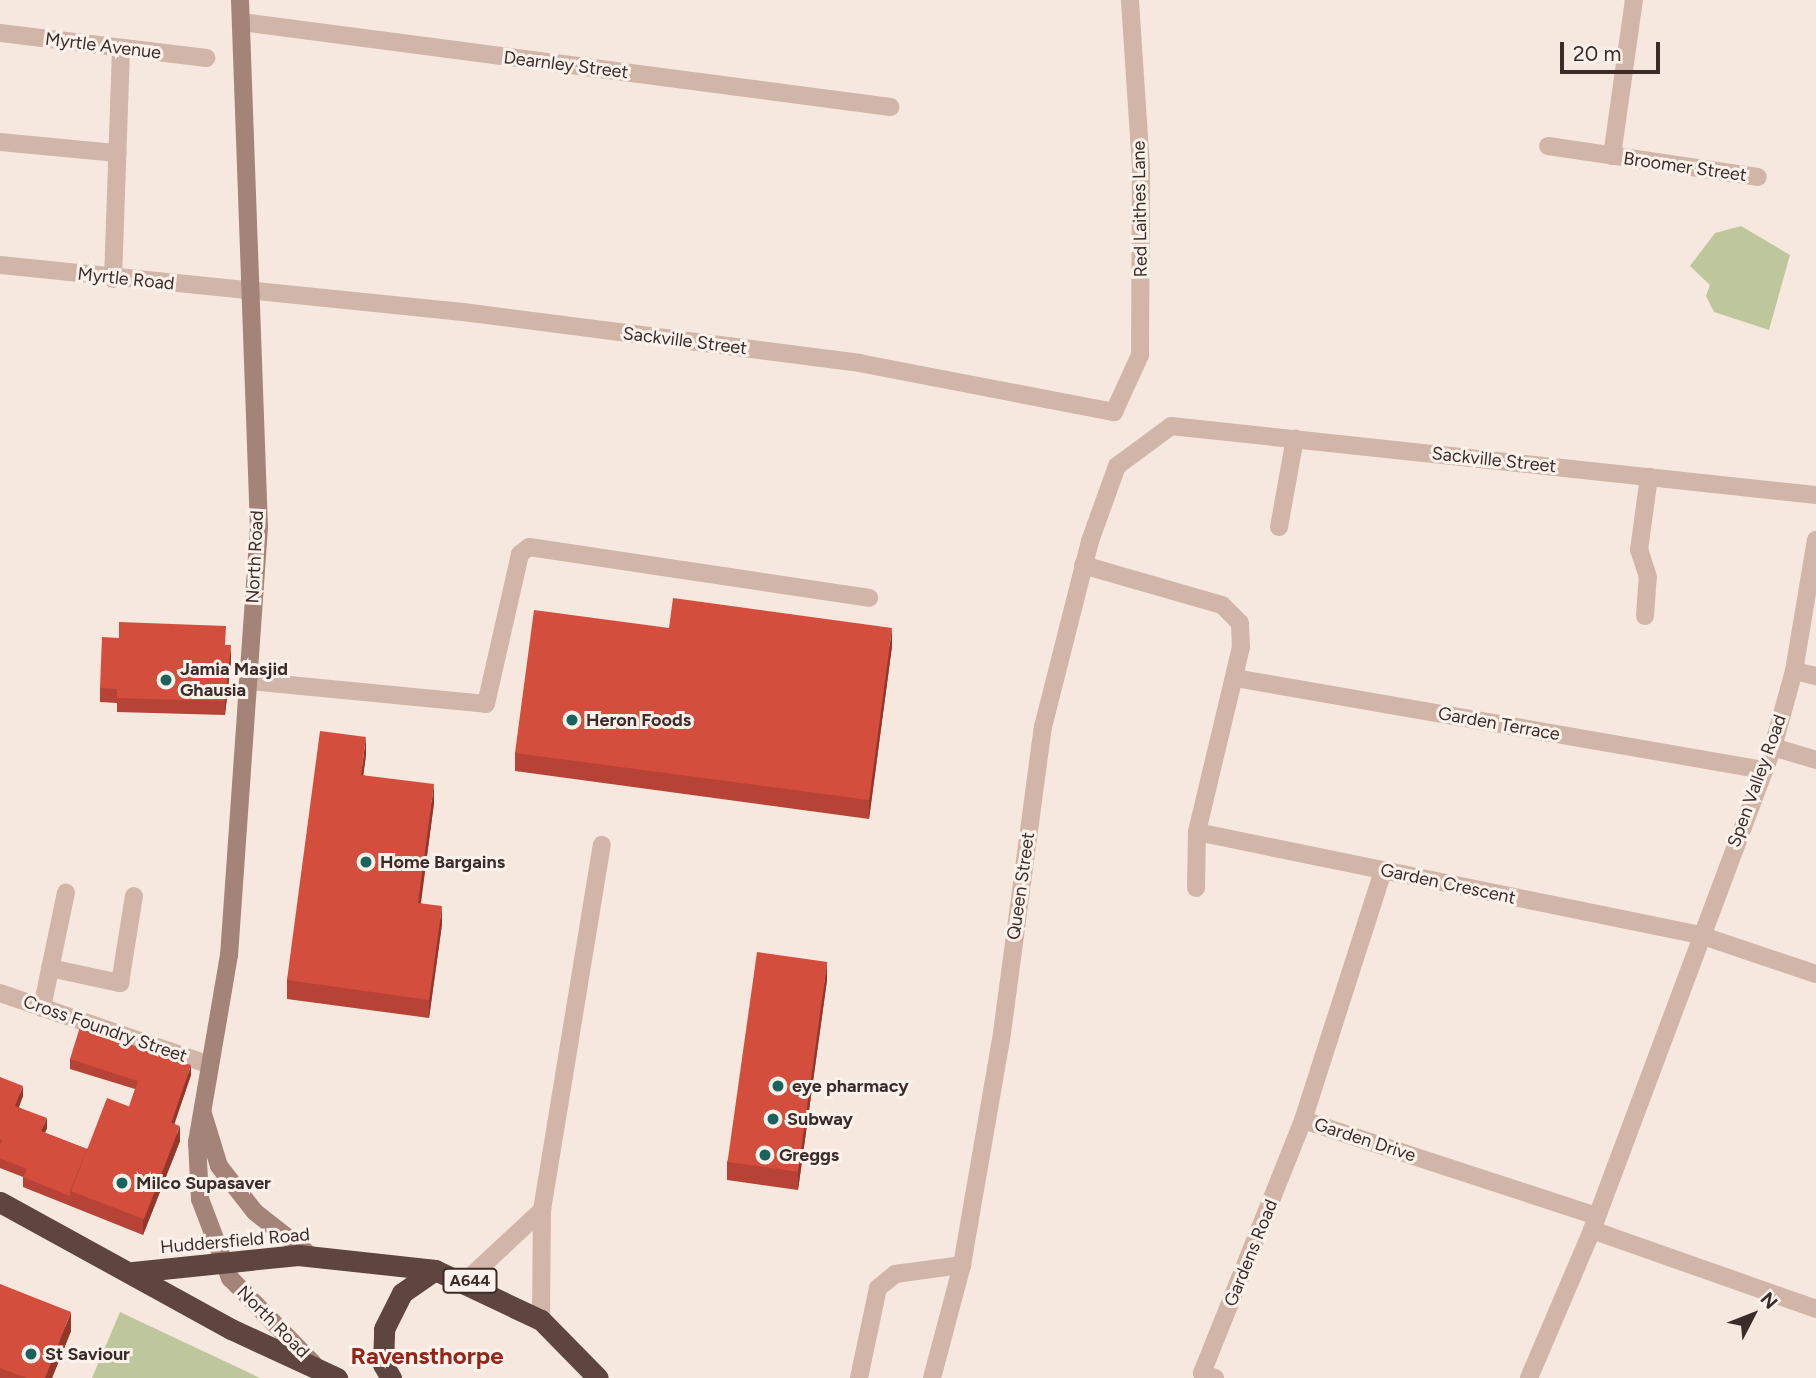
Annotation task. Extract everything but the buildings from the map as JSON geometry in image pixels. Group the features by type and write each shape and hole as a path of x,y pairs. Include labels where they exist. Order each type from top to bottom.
{"highway":[{"path":"0,1202 133,1272 231,1329 329,1374"},
{"name":"Huddersfield Road","path":"133,1272 311,1256 435,1270 467,1280 541,1320 594,1376"},
{"name":"A644","path":"391,1378 383,1364 384,1329 402,1293 435,1270"}],"street":[{"name":"North Road","path":"240,0 259,527 229,955 202,1110 200,1199 225,1265 253,1307 329,1374"},
{"name":"Red Laithes Lane","path":"1114,412 1140,355 1141,167 1130,0"},
{"name":"Broomer Street","path":"1612,156 1634,0"},
{"name":"Dearnley Street","path":"242,22 890,107"},
{"name":"Myrtle Avenue","path":"0,33 206,58"},
{"path":"113,279 121,49"},
{"path":"0,142 117,153"},
{"name":"Broomer Street","path":"1548,146 1759,177"},
{"name":"Myrtle Road","path":"0,265 113,279 252,291"},
{"name":"Sackville Street","path":"252,291 859,363 1114,412"},
{"name":"Sackville Street","path":"1171,426 1816,495"},
{"name":"Queen Street","path":"932,1378 962,1265 1043,727 1083,565 1117,467 1171,426"},
{"path":"1279,527 1296,438"},
{"path":"1645,617 1648,577 1639,550 1649,477"},
{"name":"Spen Valley Road","path":"1529,1378 1594,1223 1700,935 1773,747 1794,671 1816,540"},
{"path":"248,681 486,704 520,554 529,547 869,597"},
{"path":"1083,565 1222,606 1240,623 1234,678 1197,832 1196,888"},
{"path":"1794,671 1816,676"},
{"name":"Garden Terrace","path":"1234,678 1764,770"},
{"path":"1773,747 1816,760"},
{"name":"Garden Crescent","path":"1197,832 1700,935"},
{"path":"541,1320 542,1209 602,845"},
{"name":"Garden Drive","path":"1383,871 1303,1120 1594,1223"},
{"path":"42,1008 66,892"},
{"path":"50,968 120,983 134,896"},
{"path":"1700,935 1816,974"},
{"name":"Cross Foundry Street","path":"0,993 210,1065"},
{"name":"North Road","path":"202,1110 219,1166 255,1212 311,1256"},
{"name":"Gardens Road","path":"1215,1378 1202,1373 1303,1120"},
{"path":"467,1280 542,1209"},
{"path":"1594,1223 1816,1309"},
{"path":"859,1378 878,1288 895,1274 962,1265"}],"green space":[{"path":"1741,226 1790,255 1769,330 1714,312 1706,296 1710,285 1690,266 1715,233"},
{"path":"120,1312 260,1378 92,1378"}],"place":[{"name":"Jamia Masjid Ghausia","path":"166,680"},
{"name":"Heron Foods","path":"572,720"},
{"name":"Home Bargains","path":"366,862"},
{"name":"eye pharmacy","path":"778,1086"},
{"name":"Subway","path":"773,1119"},
{"name":"Greggs","path":"765,1155"},
{"name":"Milco Supasaver","path":"122,1183"},
{"name":"St Saviour","path":"31,1354"}],"district":[{"name":"Ravensthorpe","path":"427,1356"}]}
